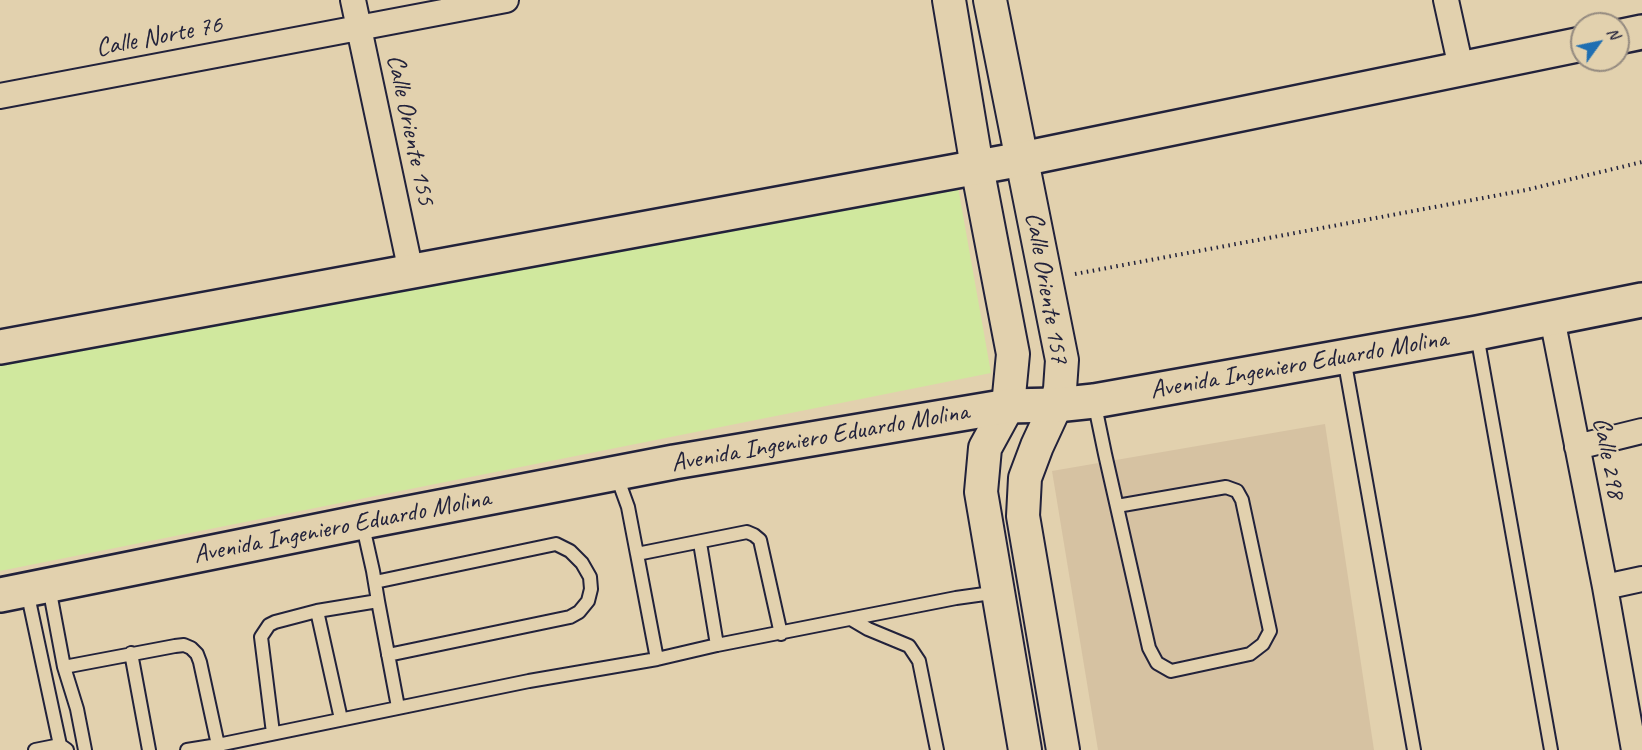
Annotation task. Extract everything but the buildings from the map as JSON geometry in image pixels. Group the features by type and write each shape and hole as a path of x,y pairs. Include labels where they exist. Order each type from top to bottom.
{"main road":[{"path":"0,347 1022,159 1570,46"},
{"name":"Avenida Ingeniero Eduardo Molina","path":"25,590 674,462 1008,406 1094,402 1477,333 1642,300"}],"street":[{"name":"Calle Oriente 155","path":"353,0 411,272"},
{"name":"Calle Norte 76","path":"0,96 506,0"},
{"name":"Calle Oriente 157","path":"949,0 977,167 1013,354 1008,406 985,448 981,492 1025,750"},
{"name":"Calle Oriente 157","path":"990,0 1062,360 1060,389 1056,405 1025,478 1023,516 1063,750"},
{"path":"1446,0 1461,68"},
{"name":"Calle 298","path":"1552,318 1636,739"},
{"path":"1577,447 1642,431"},
{"path":"1605,587 1642,579"}],"lane":[{"path":"1477,333 1551,750"},
{"path":"1344,357 1414,750"},
{"path":"1094,402 1117,506 1149,648 1157,663 1171,671 1250,654 1263,645 1270,631 1242,500 1237,491 1226,487 1117,506"},
{"path":"616,474 628,507 657,659"},
{"path":"362,522 398,707"},
{"path":"637,554 747,532 760,540 781,634"},
{"path":"700,543 717,645"},
{"path":"375,582 556,544 570,551 582,563 590,577 591,589 588,601 579,612 570,617 388,655"},
{"path":"25,590 64,667 77,709 85,750"},
{"path":"25,590 64,747 35,750"},
{"path":"188,750 956,598 999,592"},
{"path":"273,733 261,637 269,625 317,611 378,601"},
{"path":"317,611 341,719"},
{"path":"851,619 868,629 909,646 920,661 937,750"},
{"path":"64,667 184,645 197,654 218,745"},
{"path":"131,653 149,750"}],"path":[{"path":"1046,280 1526,190 1642,162"}],"shaded area":[{"path":"1325,424 1374,750 1098,750 1052,471"}],"green space":[{"path":"958,187 991,373 0,571 0,363"}]}
